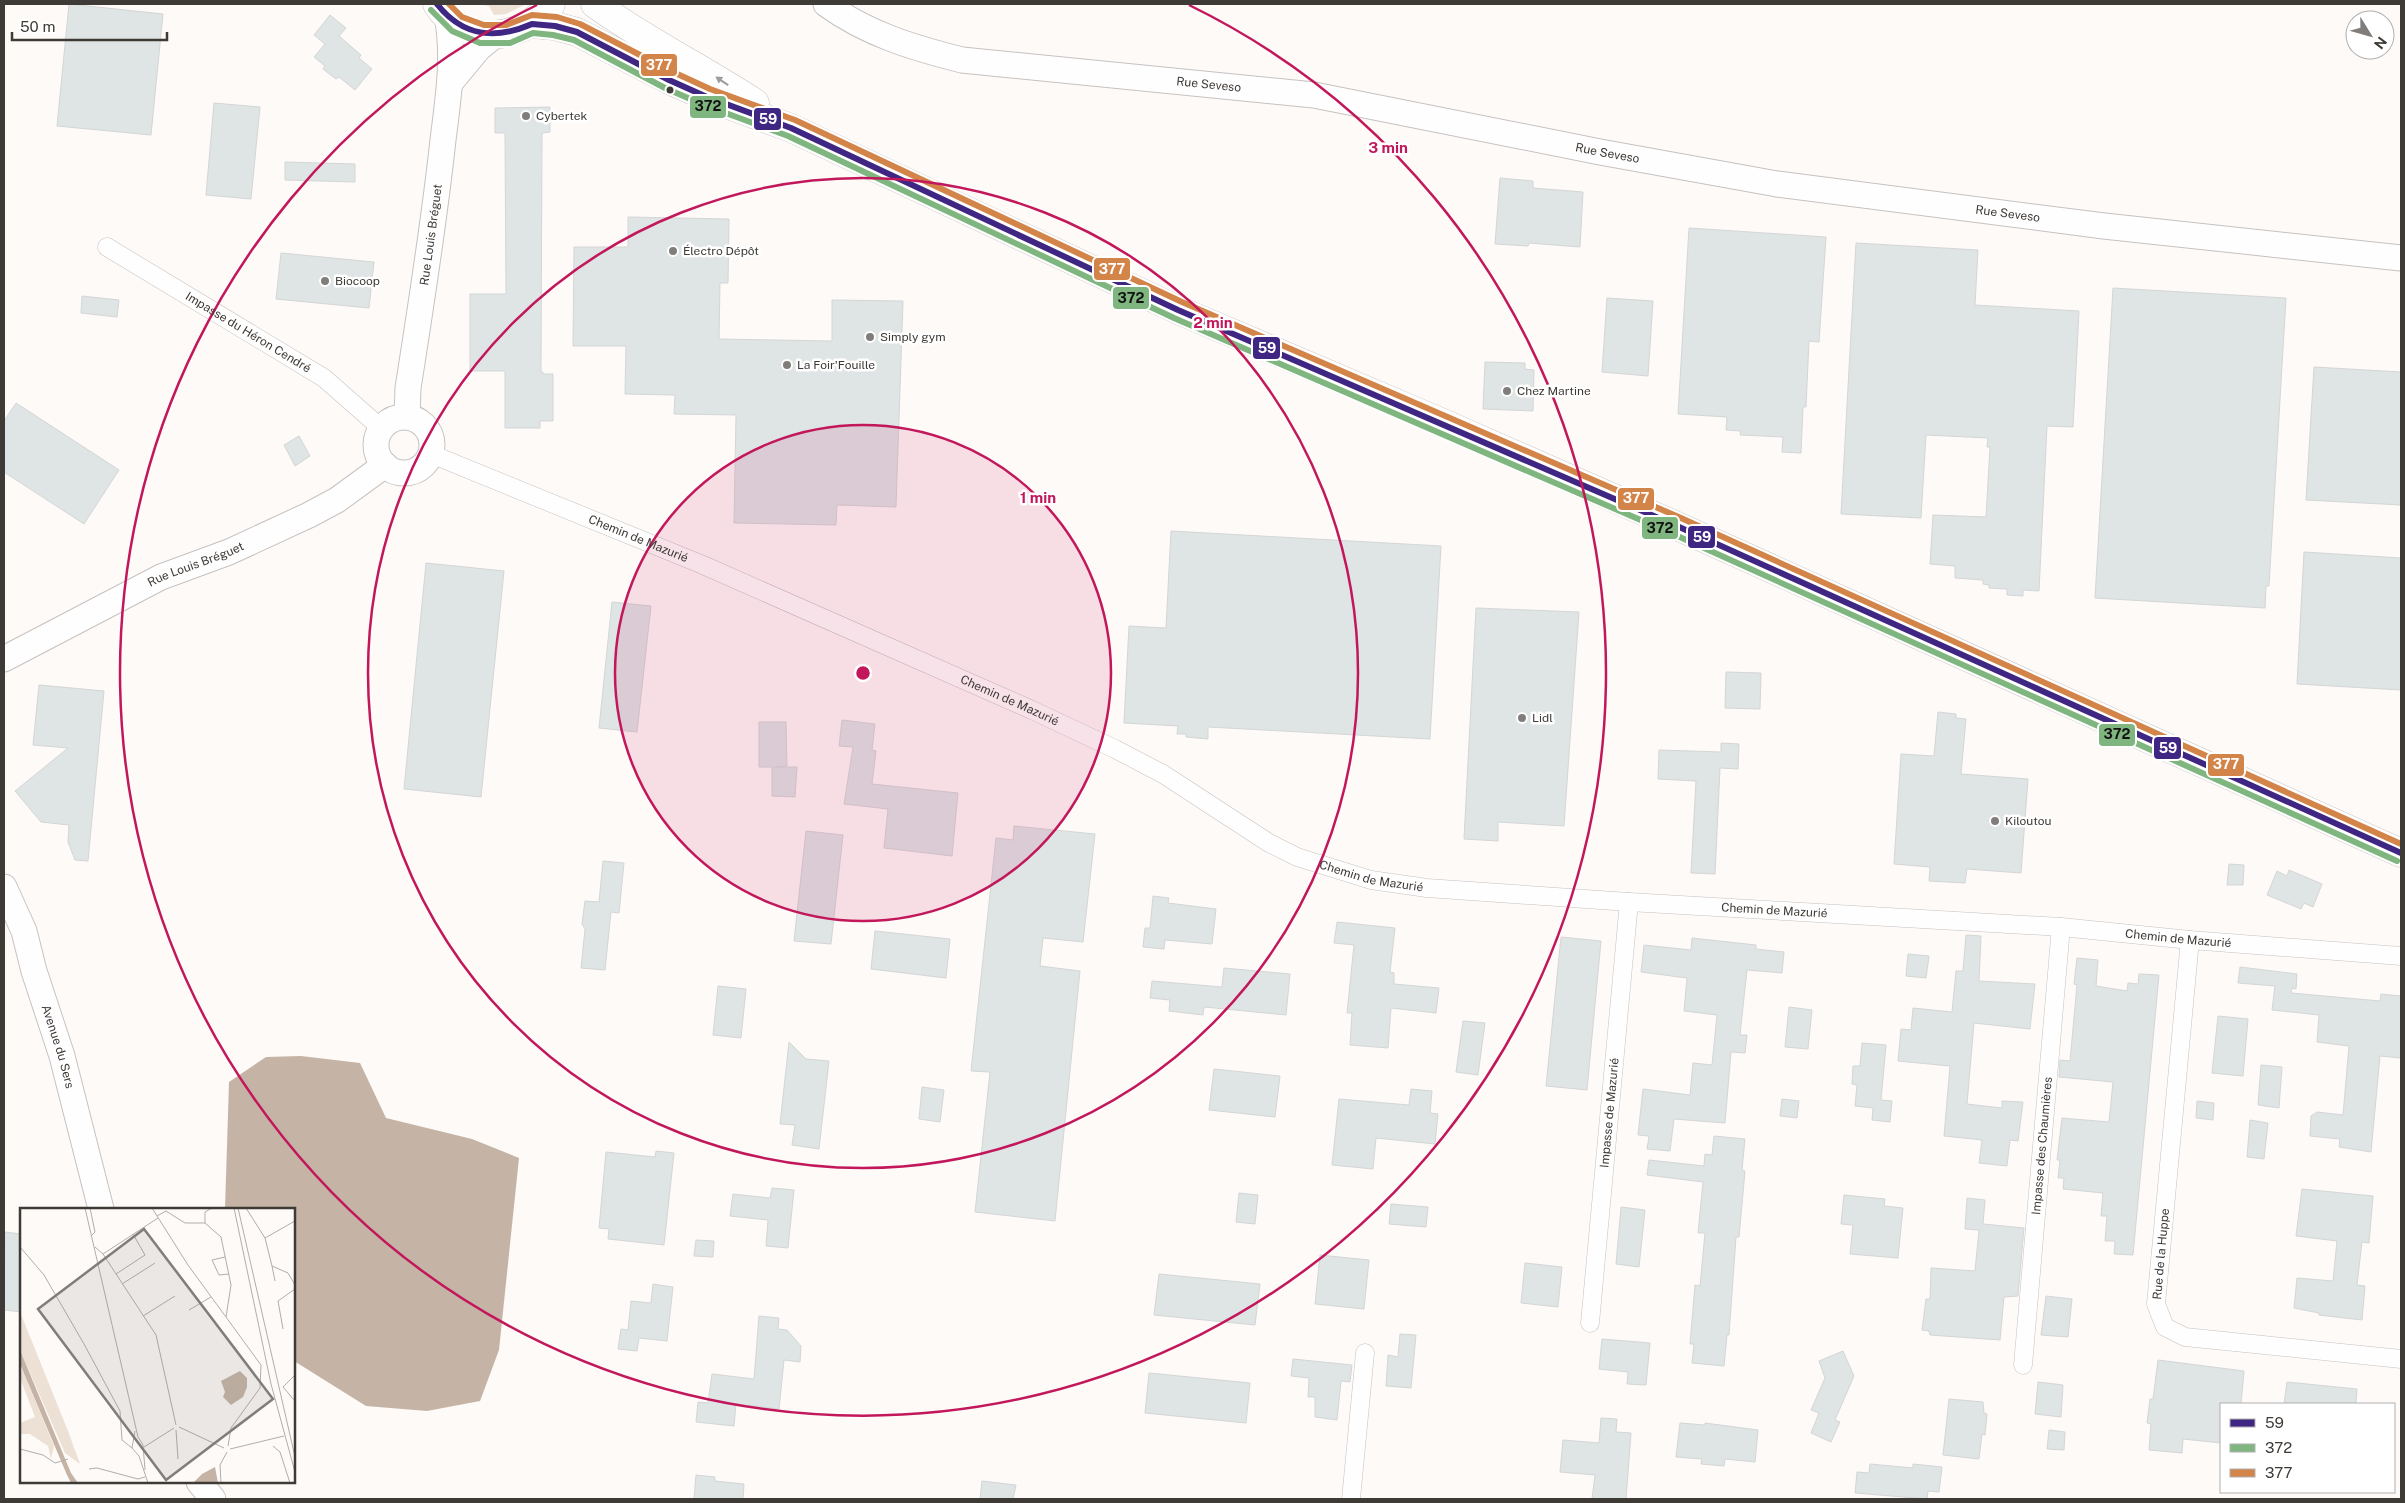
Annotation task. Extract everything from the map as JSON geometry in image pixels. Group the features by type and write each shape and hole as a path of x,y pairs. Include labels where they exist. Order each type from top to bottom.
{"main road":[{"path":"442,10 469,30 494,35 520,30 532,24 551,4"},
{"path":"595,4 622,24 712,75 791,128"},
{"path":"532,24 555,26 577,32 707,97 791,128 1178,310 1443,423 1676,526 2401,853"}],"street":[{"name":"Rue Seveso","path":"826,4 865,28 912,46 962,60 1314,95 1600,152 1777,184 2104,226 2401,258"},
{"name":"Rue Louis Bréguet","path":"407,417 408,388 439,178 450,83 451,36 442,10"},
{"path":"450,83 479,48 494,35"},
{"name":"Impasse du Héron Cendré","path":"107,248 324,378 382,429"},
{"path":"407,417 415,419 428,430 432,446 431,454 426,462 411,472 401,473 385,465 376,447 377,438 382,429 397,418 407,417"},
{"name":"Chemin de Mazurié","path":"431,454 703,565 1115,749 1163,774 1269,843 1297,858 1371,880 1427,888 1630,902 2062,927 2190,940 2401,956"},
{"name":"Rue Louis Bréguet","path":"4,659 161,577 229,552 309,515 336,500 385,465"},
{"name":"Avenue du Sers","path":"4,887 24,931 34,971 62,1056 102,1208"},
{"name":"Impasse de Mazurié","path":"1590,1323 1630,902"},
{"name":"Impasse des Chaumières","path":"2023,1365 2062,927"},
{"name":"Rue de la Huppe","path":"2190,940 2156,1304 2164,1327 2185,1337 2401,1359"},
{"path":"1351,1499 1365,1354"},
{"path":"201,1483 213,1499"}],"shaded area":[{"path":"479,4 526,4 506,14 494,15 489,6"},
{"path":"301,1056 360,1063 386,1118 472,1139 519,1158 499,1350 480,1401 427,1411 366,1406 295,1362 295,1208 225,1208 229,1082 266,1057"}],"building":[{"path":"69,4 163,14 151,135 57,126"},
{"path":"330,15 346,28 339,36 361,55 359,58 372,69 355,90 339,77 336,79 323,69 325,66 314,57 325,44 314,35"},
{"path":"214,103 260,107 251,199 206,195"},
{"path":"550,107 550,132 542,133 541,372 543,374 553,374 553,421 540,421 540,428 505,428 505,371 470,371 470,294 506,294 505,133 495,133 495,108"},
{"path":"285,162 355,164 355,182 285,180"},
{"path":"1500,178 1533,181 1533,188 1583,192 1580,247 1529,243 1528,246 1495,244"},
{"path":"628,217 729,219 728,283 720,283 719,339 832,341 832,300 903,301 896,507 837,505 836,525 734,523 736,415 674,414 675,395 625,394 626,346 573,346 574,247 628,247"},
{"path":"1689,228 1826,237 1819,342 1809,341 1806,407 1803,407 1801,453 1782,452 1783,437 1740,435 1741,431 1726,430 1727,417 1678,414"},
{"path":"1856,243 1978,250 1975,305 2079,311 2073,427 2047,426 2039,591 2023,590 2023,596 2007,595 2007,589 1989,588 1989,585 1983,584 1983,580 1955,578 1955,566 1930,564 1933,515 1986,517 1990,447 1987,447 1988,438 1926,435 1921,518 1841,514"},
{"name":"Biocoop","path":"281,253 374,262 369,308 276,299"},
{"path":"2113,288 2286,298 2269,586 2266,586 2265,608 2095,598"},
{"path":"82,296 119,300 117,317 81,313"},
{"path":"1607,298 1653,301 1648,376 1602,372"},
{"path":"1485,362 1525,363 1525,369 1534,370 1533,411 1483,409"},
{"path":"2314,367 2401,372 2401,505 2306,500"},
{"path":"16,403 119,470 84,524 4,472 4,421"},
{"path":"299,436 310,456 295,466 284,445"},
{"path":"1171,531 1441,546 1430,739 1208,727 1208,739 1186,737 1186,734 1177,734 1178,726 1124,723 1129,626 1166,628"},
{"path":"2304,552 2401,558 2401,690 2297,684"},
{"path":"426,563 504,571 481,797 404,789"},
{"path":"612,602 651,606 637,732 599,728"},
{"path":"1476,608 1579,612 1564,826 1498,822 1498,841 1464,839"},
{"path":"1726,672 1761,673 1760,709 1725,708"},
{"path":"39,685 104,691 88,861 75,860 68,842 69,825 41,822 15,791 68,748 33,745"},
{"path":"1938,712 1956,714 1956,718 1966,719 1961,774 2028,779 2021,873 1967,869 1965,883 1929,881 1930,867 1894,864 1901,754 1934,756"},
{"path":"842,720 875,724 872,750 876,751 872,784 958,793 952,856 884,848 888,809 844,804 853,747 839,746"},
{"path":"759,722 786,722 787,766 775,767 797,767 795,797 772,796 772,767 759,767"},
{"path":"1721,743 1739,744 1738,769 1720,768 1715,874 1691,873 1696,781 1658,779 1659,750 1721,752"},
{"path":"1014,826 1095,834 1083,942 1043,938 1040,966 1080,971 1055,1221 975,1212 990,1072 971,1071 996,838 1013,840"},
{"path":"806,831 843,835 831,944 794,941"},
{"path":"603,861 624,863 619,913 611,912 605,970 581,968 585,929 582,924 585,901 599,902"},
{"path":"2229,864 2244,865 2243,885 2227,885"},
{"path":"2289,870 2322,884 2313,907 2304,903 2301,909 2267,895 2277,871 2287,876"},
{"path":"1153,896 1169,898 1168,903 1216,909 1212,944 1165,940 1164,949 1143,947 1145,928 1150,928"},
{"path":"1337,922 1395,928 1390,972 1394,973 1394,984 1439,988 1436,1013 1391,1008 1388,1048 1350,1045 1352,1013 1347,1013 1354,945 1334,943"},
{"path":"875,931 950,939 946,978 871,969"},
{"path":"1966,935 1981,936 1979,981 2035,984 2030,1029 1974,1023 1967,1104 2002,1108 2002,1101 2023,1102 2018,1141 2010,1140 2007,1166 1979,1163 1982,1140 1944,1136 1950,1066 1898,1061 1901,1029 1911,1030 1913,1008 1952,1012 1956,971 1963,971"},
{"path":"1561,937 1601,941 1587,1090 1546,1086"},
{"path":"1692,938 1756,945 1756,949 1784,952 1782,973 1747,970 1740,1035 1747,1035 1745,1053 1731,1052 1725,1123 1674,1119 1670,1151 1647,1149 1649,1136 1638,1135 1643,1089 1690,1095 1693,1063 1712,1065 1717,1015 1684,1011 1687,978 1641,972 1644,945 1691,950"},
{"path":"1908,954 1929,956 1926,978 1906,976"},
{"path":"2077,958 2098,960 2096,986 2127,991 2128,983 2138,984 2139,974 2159,975 2133,1255 2114,1254 2115,1241 2105,1241 2107,1216 2101,1216 2103,1193 2063,1189 2064,1178 2058,1178 2060,1160 2057,1160 2062,1118 2109,1122 2113,1082 2059,1077 2060,1060 2070,1061 2077,985 2074,984"},
{"path":"2240,967 2297,974 2296,989 2292,988 2291,993 2380,1001 2381,994 2401,996 2401,1058 2380,1056 2371,1152 2339,1147 2340,1139 2310,1136 2311,1116 2317,1112 2343,1115 2349,1046 2317,1042 2319,1015 2272,1010 2275,986 2238,983"},
{"path":"1224,968 1290,974 1286,1015 1204,1007 1203,1015 1169,1011 1170,1000 1150,998 1152,981 1222,987"},
{"path":"718,986 746,989 741,1038 713,1035"},
{"path":"1789,1007 1812,1010 1808,1049 1785,1047"},
{"path":"2218,1016 2248,1019 2243,1076 2212,1073"},
{"path":"1463,1021 1485,1023 1478,1075 1456,1072"},
{"path":"789,1042 806,1059 829,1061 819,1149 792,1145 795,1125 780,1124"},
{"path":"1862,1043 1886,1045 1881,1100 1892,1101 1890,1122 1872,1120 1873,1108 1855,1106 1857,1085 1852,1084 1853,1066 1860,1066"},
{"path":"2261,1065 2282,1067 2279,1108 2258,1105"},
{"path":"1214,1069 1280,1076 1275,1117 1209,1110"},
{"path":"922,1087 944,1090 940,1122 919,1119"},
{"path":"1411,1089 1432,1091 1430,1113 1438,1114 1435,1144 1376,1138 1373,1169 1332,1165 1339,1099 1409,1105"},
{"path":"1782,1099 1799,1101 1797,1118 1780,1116"},
{"path":"2197,1101 2214,1103 2213,1120 2196,1118"},
{"path":"2250,1120 2268,1123 2264,1159 2247,1157"},
{"path":"1714,1136 1745,1139 1742,1170 1745,1171 1739,1237 1736,1237 1729,1335 1727,1335 1724,1366 1692,1363 1694,1344 1690,1344 1695,1285 1700,1286 1705,1233 1698,1233 1703,1182 1647,1175 1649,1160 1704,1166 1705,1154 1712,1155"},
{"path":"656,1151 674,1153 664,1245 608,1239 609,1229 599,1228 606,1152 655,1157"},
{"path":"772,1188 794,1190 788,1248 766,1246 768,1220 730,1216 733,1194 770,1198"},
{"path":"2302,1189 2373,1196 2369,1243 2362,1242 2357,1285 2365,1286 2362,1320 2319,1315 2319,1313 2294,1308 2297,1278 2333,1281 2337,1241 2296,1236"},
{"path":"1239,1193 1258,1195 1255,1224 1236,1222"},
{"path":"1844,1195 1885,1199 1884,1206 1903,1208 1898,1258 1850,1254 1853,1225 1841,1224"},
{"path":"1967,1198 1985,1200 1983,1224 2024,1228 2018,1296 2004,1297 2000,1340 1930,1335 1929,1331 1922,1330 1926,1299 1930,1299 1931,1268 1975,1271 1979,1230 1965,1229"},
{"path":"1391,1204 1428,1207 1426,1227 1389,1224"},
{"path":"1621,1207 1645,1210 1639,1267 1616,1264"},
{"path":"5,1232 20,1234 20,1312 4,1310"},
{"path":"696,1240 714,1241 713,1257 694,1256"},
{"path":"1320,1255 1369,1260 1364,1309 1315,1304"},
{"path":"1525,1263 1562,1267 1558,1307 1521,1303"},
{"path":"1159,1274 1260,1284 1255,1325 1154,1315"},
{"path":"653,1284 673,1287 667,1341 639,1338 637,1351 618,1349 621,1329 628,1330 631,1301 651,1303"},
{"path":"2046,1296 2072,1299 2068,1337 2041,1335"},
{"path":"759,1316 779,1318 778,1329 787,1330 801,1346 800,1362 784,1360 779,1409 736,1404 734,1426 696,1422 698,1402 708,1403 712,1374 754,1379"},
{"path":"1400,1334 1416,1335 1411,1388 1386,1386 1388,1355 1398,1357"},
{"path":"1602,1339 1650,1343 1646,1385 1627,1384 1628,1372 1599,1369"},
{"path":"1843,1351 1854,1376 1835,1420 1840,1422 1831,1442 1811,1433 1819,1413 1811,1410 1825,1378 1819,1361"},
{"path":"1293,1359 1352,1365 1350,1382 1341,1381 1337,1420 1315,1417 1315,1397 1308,1397 1309,1378 1291,1376"},
{"path":"2158,1360 2244,1371 2241,1403 2220,1403 2220,1443 2183,1439 2182,1453 2149,1450 2151,1424 2147,1423 2150,1399 2153,1399"},
{"path":"1149,1373 1250,1383 1246,1423 1145,1413"},
{"path":"2038,1382 2063,1385 2061,1417 2035,1414"},
{"path":"2287,1382 2357,1389 2356,1403 2284,1403"},
{"path":"1949,1399 1983,1402 1984,1413 1987,1414 1985,1435 1982,1434 1979,1459 1943,1455"},
{"path":"1601,1418 1617,1419 1616,1432 1631,1433 1626,1499 1592,1499 1595,1475 1560,1472 1563,1440 1599,1443"},
{"path":"1680,1423 1705,1425 1705,1423 1758,1430 1755,1462 1725,1459 1724,1466 1701,1464 1702,1459 1676,1457"},
{"path":"2049,1430 2065,1432 2064,1450 2047,1449"},
{"path":"1870,1464 1913,1468 1913,1464 1942,1467 1939,1492 1928,1491 1927,1499 1855,1493 1857,1472 1869,1473"},
{"path":"696,1475 715,1477 715,1481 744,1484 743,1499 694,1499"},
{"path":"982,1481 1016,1485 1013,1499 980,1499"}],"transit line":[{"name":"59","path":"437,4 458,23 480,32 505,32 532,24"},
{"name":"377","path":"449,4 462,17 484,25 506,25 532,15 557,17 580,24 673,72 710,89 795,120 1182,302 1681,518 2401,844"},
{"name":"372","path":"431,10 452,31 480,43 510,43 533,33 574,40 665,88 704,105 788,136 1174,318 1673,534 2397,861"},
{"name":"59","path":"532,24 555,26 577,32 669,80 707,97 791,128 1178,310 1677,526 2401,853"}],"place":[{"name":"Cybertek","path":"526,116"},
{"name":"Électro Dépôt","path":"673,251"},
{"name":"Biocoop","path":"325,281"},
{"name":"Simply gym","path":"870,337"},
{"name":"La Foir'Fouille","path":"787,365"},
{"name":"Chez Martine","path":"1507,391"},
{"name":"Lidl","path":"1522,718"},
{"name":"Kiloutou","path":"1995,821"}]}
